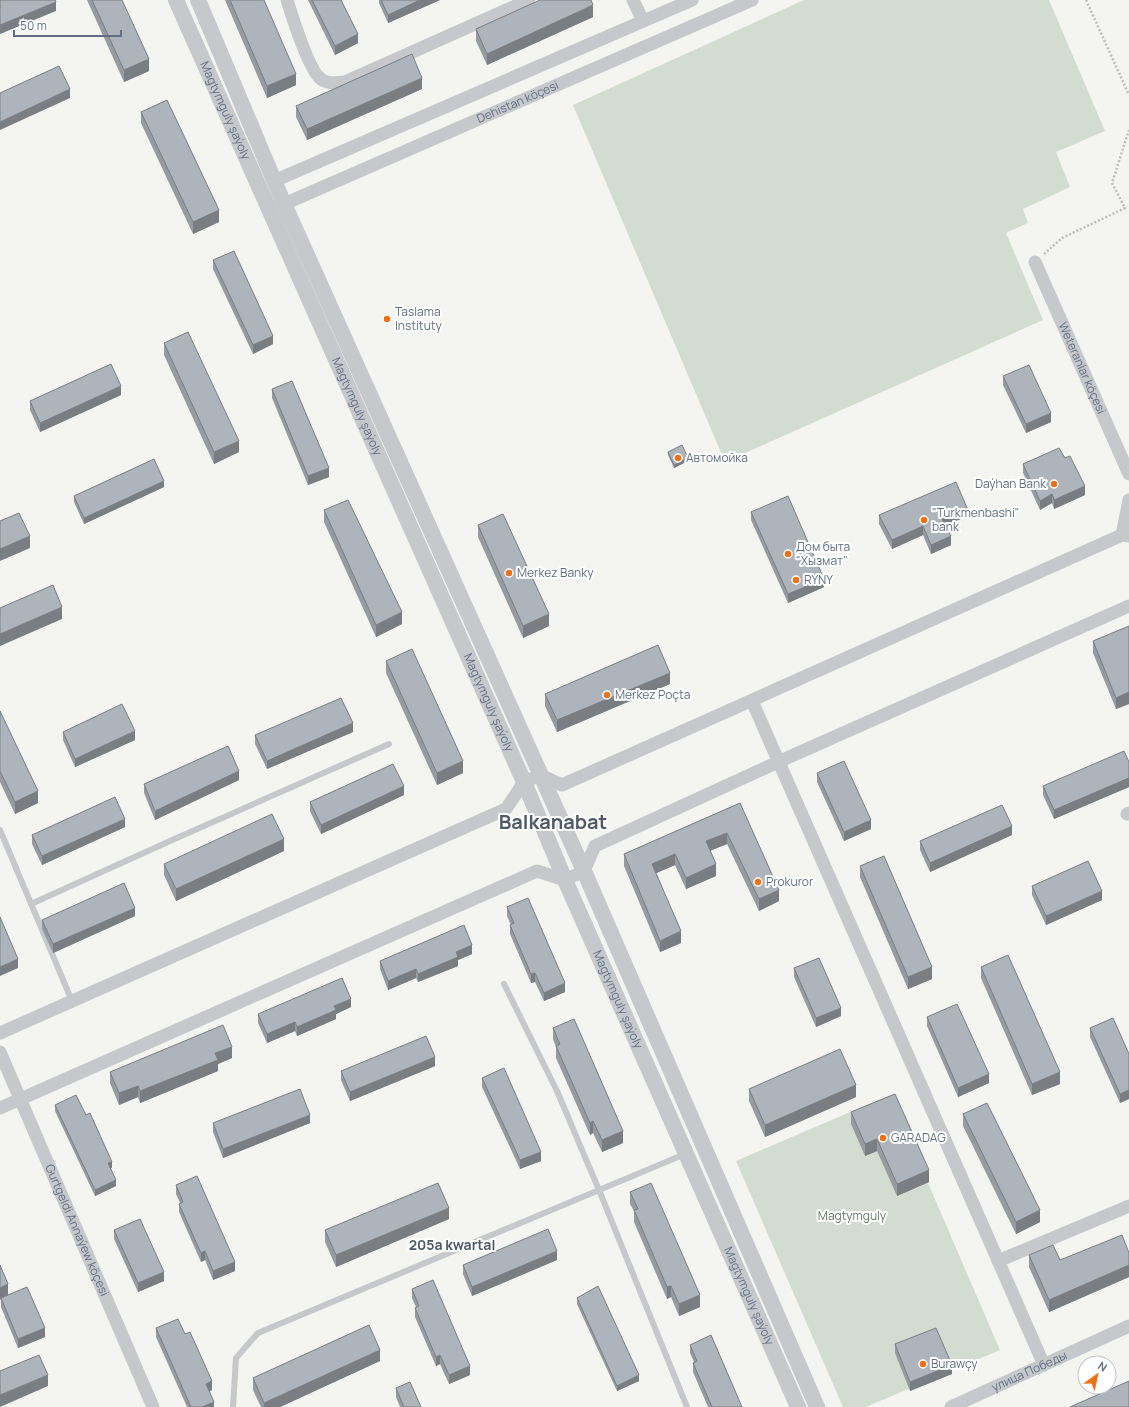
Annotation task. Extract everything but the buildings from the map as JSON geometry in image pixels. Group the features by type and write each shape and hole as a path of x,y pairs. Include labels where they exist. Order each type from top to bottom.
{"street":[{"name":"Magtymguly şaýoly","path":"176,0 524,782 798,1407"},
{"name":"Magtymguly şaýoly","path":"198,0 284,204 584,871 817,1407"},
{"path":"205,0 207,13 215,39"},
{"path":"286,0 311,66 321,80 334,83 345,82 529,0"},
{"path":"633,0 643,21"},
{"name":"Dehistan köçesi","path":"274,181 692,0"},
{"name":"Dehistan köçesi","path":"284,204 752,0"},
{"name":"Weteranlar köçesi","path":"1035,262 1129,474"},
{"path":"0,1033 506,809 524,782 540,775 562,785 1126,535 1129,500"},
{"path":"0,1108 537,871 566,880 584,871 595,846 778,762 1129,606"},
{"path":"752,701 1044,1365"},
{"name":"Gurtgeldi Annaýew köçesi","path":"0,1052 154,1407"},
{"path":"998,1261 1129,1206"},
{"name":"улица Победы","path":"951,1407 1129,1326"}],"lane":[{"path":"31,904 389,744"},
{"path":"0,830 72,1001"},
{"path":"504,984 557,1091 687,1407"},
{"path":"233,1407 236,1358 258,1333 686,1153"}],"path":[{"path":"1086,0 1129,95"},
{"path":"1035,262 1062,238 1125,208 1112,183 1129,130"}],"green space":[{"path":"804,0 1049,0 1105,131 1056,152 1070,187 1023,209 1028,223 1006,233 1043,320 725,462 573,105"},
{"name":"Magtymguly","path":"890,1095 1000,1350 866,1407 843,1407 736,1161"}],"place":[{"name":"Taslama Instituty","path":"387,319"},
{"name":"Автомойка","path":"678,458"},
{"name":"Daýhan Bank","path":"1054,484"},
{"name":"\"Turkmenbashi\" bank","path":"924,520"},
{"name":"Дом быта \"Хызмат\"","path":"788,554"},
{"name":"Merkez Banky","path":"509,573"},
{"name":"RYNY","path":"796,580"},
{"name":"Merkez Poçta","path":"607,695"},
{"name":"Prokuror","path":"758,882"},
{"name":"GARADAG","path":"883,1138"},
{"name":"Burawçy","path":"923,1364"}],"district":[{"name":"Balkanabat","path":"553,822"},
{"name":"205a kwartal","path":"452,1245"}]}
